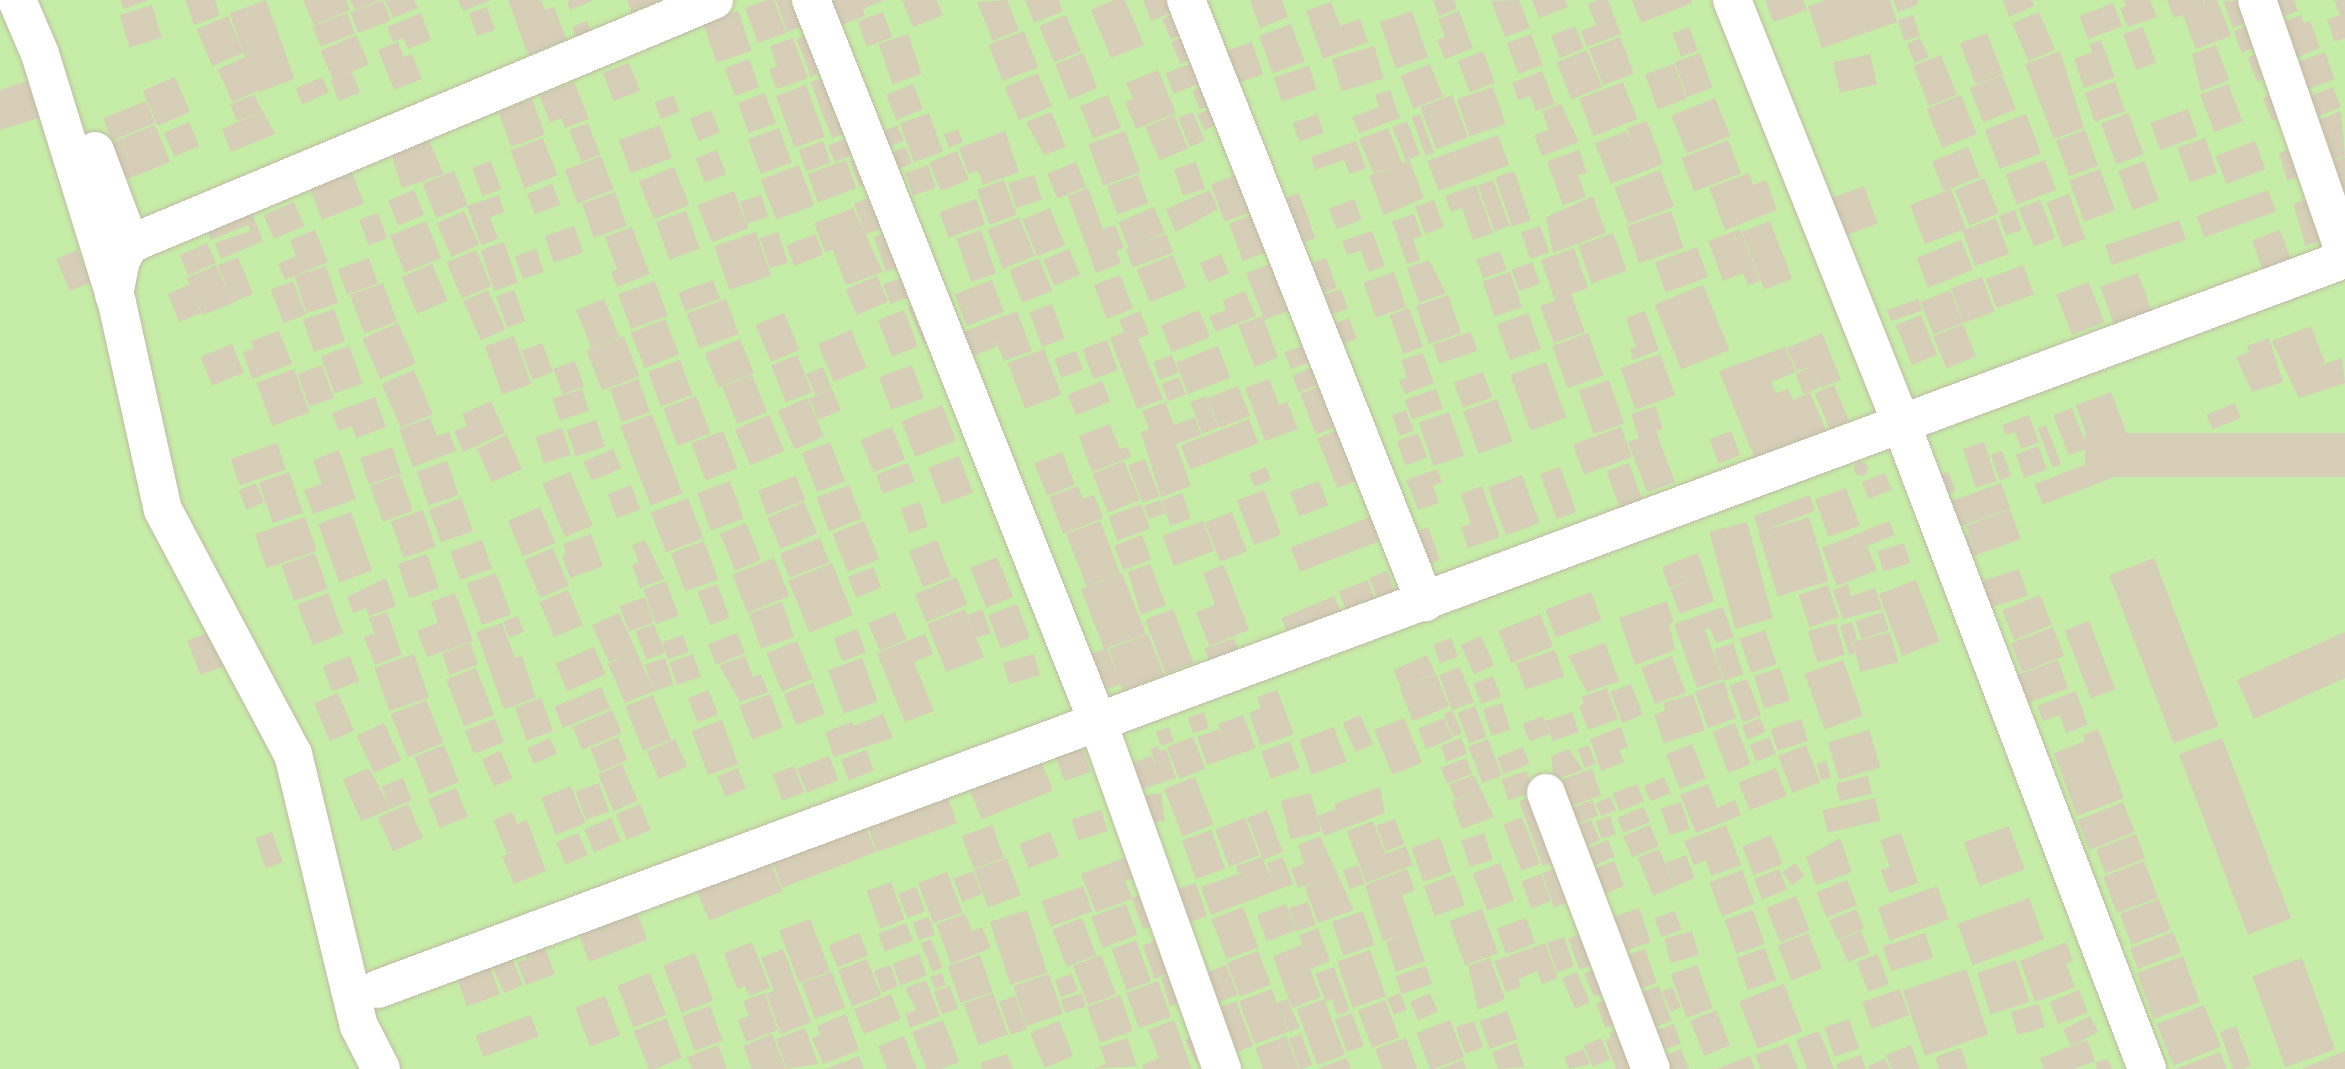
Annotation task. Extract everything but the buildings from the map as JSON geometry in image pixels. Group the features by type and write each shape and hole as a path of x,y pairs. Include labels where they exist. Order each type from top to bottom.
{"street":[{"path":"17,0 40,54 117,303 163,510 293,754 359,1026 381,1069"},
{"path":"38,0 130,244"},
{"path":"117,303 106,301 115,294 121,260 130,244 714,0"},
{"path":"811,0 1097,720 1222,1069"},
{"path":"1186,0 1425,602"},
{"path":"1732,0 1900,421 2147,1069"},
{"path":"378,989 1097,720 1425,602 1900,421 2345,257 2257,0"},
{"path":"1546,793 1651,1069"}],"green space":[{"path":"0,0 2345,0 2345,1069 0,1069"}]}
